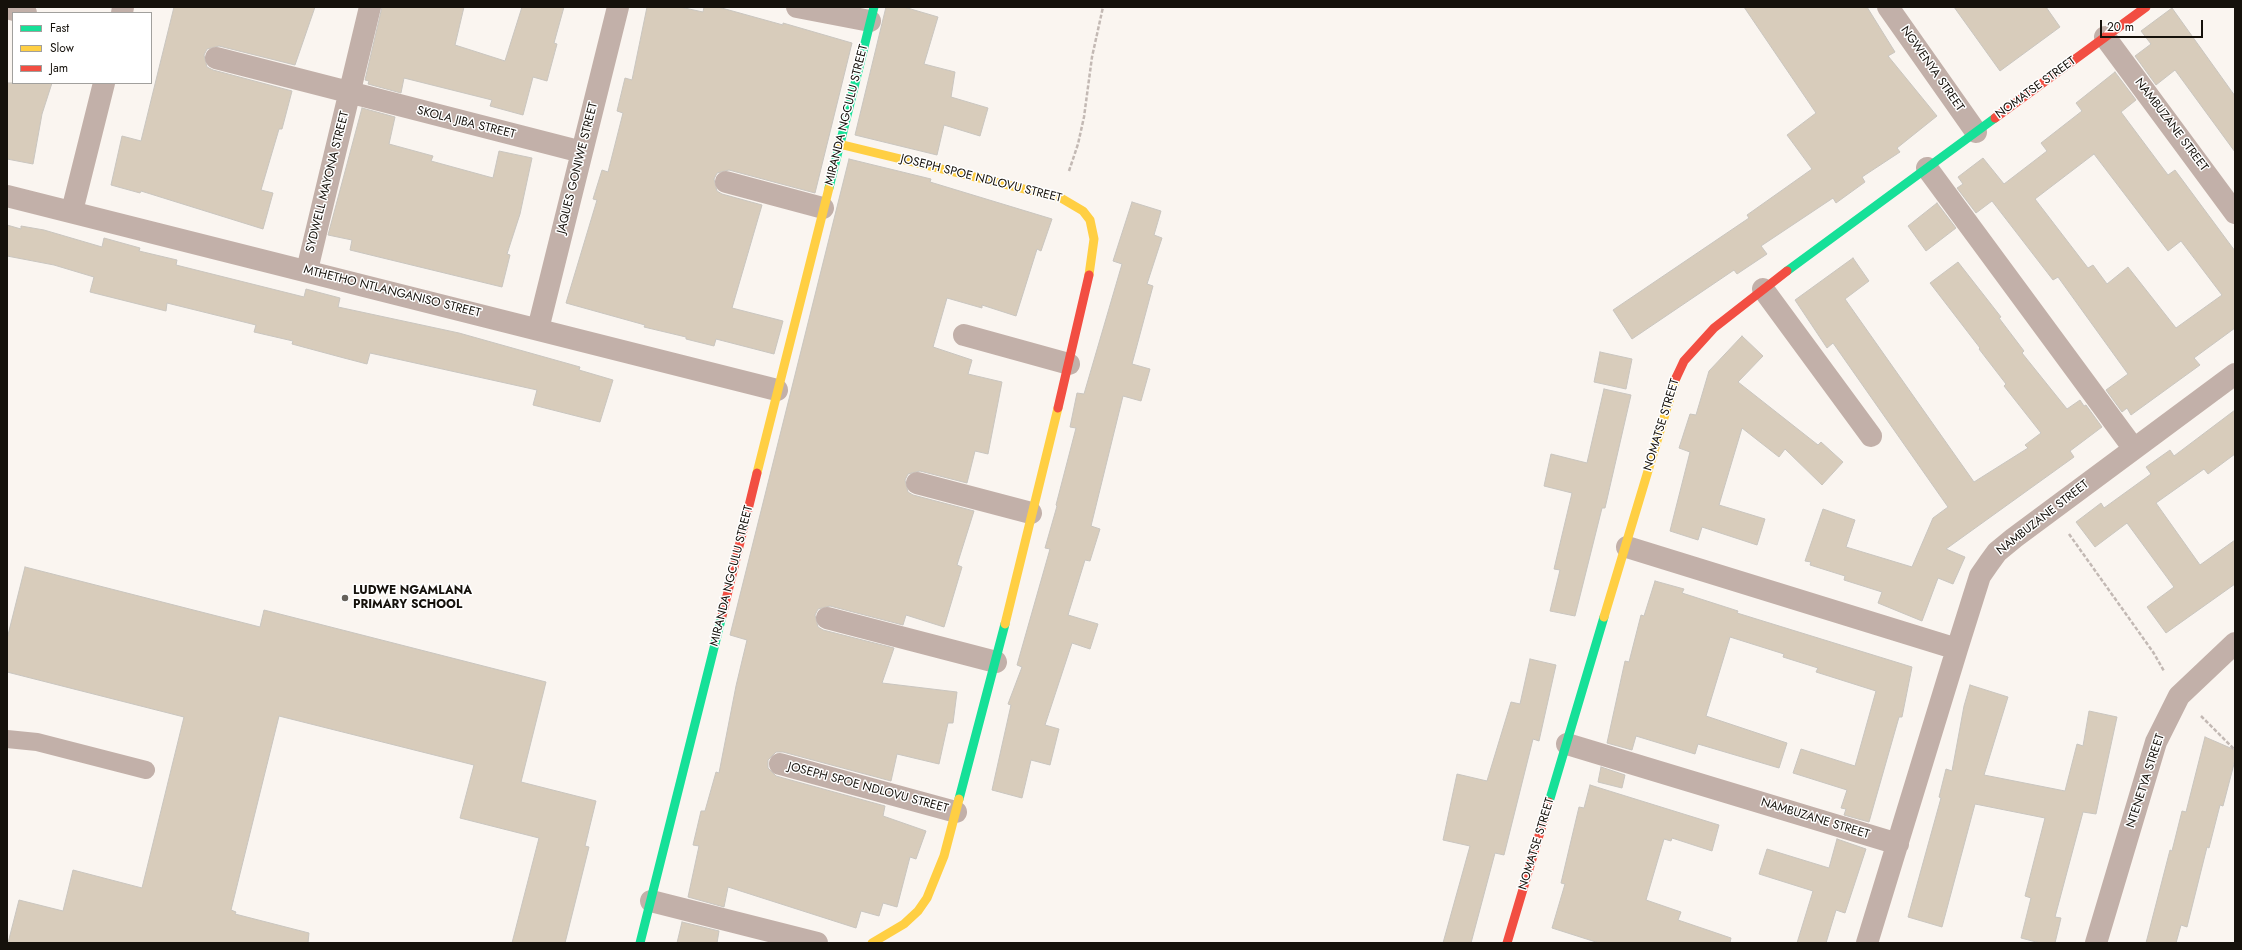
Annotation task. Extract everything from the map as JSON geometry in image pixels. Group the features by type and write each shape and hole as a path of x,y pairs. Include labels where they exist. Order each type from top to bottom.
{"street":[{"name":"SYDWELL MAYONA STREET","path":"307,270 370,7"},
{"name":"JAQUES GONIWE STREET","path":"538,329 618,7"},
{"name":"MIRANDA NGCULU STREET","path":"640,943 872,14 797,7"},
{"name":"NGWENYA STREET","path":"1888,7 1976,132"},
{"name":"NOMATSE STREET","path":"1507,943 1627,547 1676,376 1692,351 1714,328 1763,289 2146,7"},
{"path":"7,8 22,12"},
{"name":"NAMBUZANE STREET","path":"2105,37 2235,213"},
{"path":"216,58 350,94"},
{"path":"72,211 104,84"},
{"name":"SKOLA JIBA STREET","path":"350,94 582,152"},
{"name":"JOSEPH SPOE NDLOVU STREET","path":"839,144 1061,198 1083,211 1092,225 1094,239 1092,264 1069,364 1031,513 996,662 942,862 928,898 904,924 872,943"},
{"path":"1927,168 2134,449"},
{"path":"726,182 823,208"},
{"name":"MTHETHO NTLANGANISO STREET","path":"7,196 307,270 777,390"},
{"path":"1763,289 1871,436"},
{"path":"964,335 1069,364"},
{"name":"NAMBUZANE STREET","path":"1867,943 1980,576 1997,552 2014,538 2235,374"},
{"path":"917,483 1031,513"},
{"path":"1627,547 1957,649"},
{"path":"827,618 996,662"},
{"name":"NTENETYA STREET","path":"2096,943 2156,742 2179,696 2235,643"},
{"name":"NAMBUZANE STREET","path":"1567,744 1898,844"},
{"name":"JOSEPH SPOE NDLOVU STREET","path":"780,764 956,812"},
{"path":"651,901 817,943"}],"lane":[{"path":"7,739 37,742 146,770"}],"path":[{"path":"1061,198 1078,144 1103,7"},
{"path":"2052,510 2153,652 2179,696 2235,750"}],"building":[{"path":"174,7 315,7 295,65 219,46 207,49 204,55 207,67 213,70 292,91 282,129 279,129 261,190 273,193 263,229 141,191 140,193 111,185 122,136 141,141"},
{"path":"382,7 464,7 455,45 505,61 522,7 564,7 554,43 557,44 547,81 533,77 523,115 490,106 492,100 404,78 401,93 368,84 369,81 365,80"},
{"path":"647,7 680,7 703,12 704,7 718,7 783,25 783,23 852,43 815,193 729,170 717,173 714,179 717,191 722,194 762,205 732,308 783,321 774,354 716,339 714,346 686,339 686,337 644,327 645,325 566,303 597,200 593,199 602,170 608,172 623,113 617,111 625,78 632,80"},
{"path":"886,7 904,7 938,17 924,64 955,72 951,97 988,108 980,136 944,125 937,155 855,135"},
{"path":"1744,7 1867,7 1895,52 1888,56 1937,116 1897,148 1900,152 1862,177 1865,182 1836,203 1833,198 1761,246 1767,254 1737,274 1734,270 1632,339 1613,310 1749,218 1747,215 1812,169 1787,135 1816,113"},
{"path":"1954,7 2046,7 2060,27 2000,71"},
{"path":"2172,8 2235,96 2235,152 2175,70 2156,85 2135,56 2151,44 2141,31"},
{"path":"2115,72 2136,100 2121,112 2168,175 2175,170 2235,251 2235,328 2194,358 2200,365 2131,415 2127,408 2122,412 2106,390 2128,374 2058,277 2053,280 1992,201 1976,213 1957,188 1963,184 1958,177 1983,158 2004,184 2047,151 2041,143 2082,111 2076,103","holes":["2094,154 2168,251 2181,241 2222,295 2176,328 2128,267 2107,284 2093,265 2088,268 2035,199"]},
{"path":"7,83 52,84 42,114 33,164 7,159"},
{"path":"362,108 395,117 389,144 433,156 431,161 493,178 499,151 532,158 520,214 507,254 510,255 502,287 350,250 352,240 328,235"},
{"path":"849,159 931,179 930,182 1052,219 1041,251 1037,249 1016,316 982,305 982,308 947,298 933,347 972,360 968,374 1002,382 988,454 975,451 967,483 920,471 908,474 905,480 908,492 913,495 974,511 957,565 962,567 944,627 906,615 903,625 830,606 818,609 815,615 818,627 823,630 894,648 882,683 957,692 953,723 948,723 939,764 897,754 891,781 783,752 776,752 768,760 768,768 776,776 885,806 883,816 926,831 916,859 910,857 897,907 883,903 879,916 861,911 856,928 728,887 724,907 688,897 699,846 693,845 701,811 705,811 716,772 719,773 736,686 747,640 730,635"},
{"path":"1132,202 1161,211 1154,235 1162,238 1147,284 1153,286 1132,364 1150,369 1141,401 1123,396 1091,526 1100,529 1090,561 1085,560 1068,615 1098,624 1090,649 1072,643 1045,725 1059,729 1050,765 1031,760 1022,798 992,790 1011,705 1008,704 1022,667 1017,665 1050,549 1045,548 1076,428 1070,427 1077,393 1084,394 1122,264 1113,261"},
{"path":"1937,203 1956,228 1926,251 1908,226"},
{"path":"7,225 21,229 21,226 44,230 102,247 104,238 140,248 139,251 177,260 176,265 304,297 306,289 340,298 338,307 459,333 580,367 579,370 613,380 600,422 533,405 537,390 370,353 367,364 292,344 293,341 254,332 256,325 167,303 166,311 90,292 94,277 54,265 7,256"},
{"path":"1853,258 1869,281 1845,299 1974,482 2028,448 2025,445 2041,433 2004,386 2006,384 1930,283 1958,262 2001,317 1999,318 2024,351 2022,353 2067,409 2080,400 2084,406 2086,405 2102,427 2070,451 2074,457 1946,549 1965,557 1953,584 1938,578 1922,621 1878,603 1882,592 1844,580 1845,576 1810,565 1811,562 1805,561 1823,509 1855,520 1846,547 1912,567 1933,518 1948,507 1833,343 1827,348 1795,300"},
{"path":"1742,336 1763,356 1738,382 1818,445 1821,442 1843,462 1822,485 1785,449 1779,457 1742,428 1719,505 1765,519 1757,545 1702,527 1698,540 1670,531 1690,452 1679,448 1690,414 1696,415 1709,371"},
{"path":"1600,352 1632,359 1626,389 1594,382"},
{"path":"1604,389 1631,395 1605,508 1602,508 1575,616 1550,611 1560,570 1554,569 1572,493 1544,486 1551,454 1587,463"},
{"path":"2235,410 2235,454 2208,474 2204,469 2156,503 2200,565 2235,540 2235,584 2166,633 2147,607 2174,587 2127,523 2095,547 2076,522 2101,503 2104,508 2151,474 2146,467 2170,450 2174,456"},
{"path":"25,567 260,627 264,610 546,682 521,782 596,801 585,846 589,847 565,943 512,943 539,838 460,818 474,765 279,716 231,910 236,912 235,914 309,933 308,943 8,943 19,900 63,911 73,870 142,888 184,717 7,672 7,639"},
{"path":"1655,581 1684,589 1682,593 1738,611 1737,613 1912,667 1902,717 1899,717 1869,822 1844,815 1846,809 1841,808 1847,790 1793,773 1801,749 1855,766 1876,691 1816,672 1818,668 1783,657 1784,654 1730,637 1706,716 1787,743 1779,768 1698,744 1695,754 1636,736 1632,750 1607,743 1625,661 1629,662 1641,615 1644,616"},
{"path":"1530,659 1556,665 1539,741 1533,739 1504,855 1495,853 1471,943 1443,943 1470,846 1443,840 1457,774 1487,781 1511,702 1520,704"},
{"path":"1970,685 2008,697 1984,775 2065,791 2077,744 2083,746 2089,711 2117,717 2096,814 2083,812 2055,917 2061,918 2055,943 2040,943 2021,938 2031,898 2025,896 2045,818 1975,804 1942,927 1908,917 1941,798 1939,797 1946,769 1952,771 1964,706"},
{"path":"2205,737 2235,750 2235,760 2223,806 2220,805 2209,848 2207,847 2187,927 2181,925 2176,943 2146,943 2170,850 2172,851 2182,811 2186,812"},
{"path":"1601,767 1625,775 1622,788 1598,782"},
{"path":"1590,785 1719,825 1712,851 1672,838 1671,841 1664,839 1646,900 1681,912 1678,920 1731,938 1730,943 1599,943 1552,928 1565,884 1561,883 1579,807 1584,808"},
{"path":"1837,839 1866,849 1845,913 1836,910 1826,943 1797,943 1813,891 1759,874 1767,849 1829,868"},
{"path":"682,922 719,931 717,943 677,943"}],"traffic: fast":[{"path":"829,188 874,7"},
{"path":"1787,271 1995,118"},
{"path":"640,943 722,616"},
{"path":"1549,802 1604,617"},
{"path":"959,799 1005,624"}],"traffic: slow":[{"path":"839,144 1061,198 1083,211 1090,220 1094,239 1089,275"},
{"path":"757,473 829,188"},
{"path":"1604,617 1676,378"},
{"path":"1005,624 1058,408"},
{"path":"872,943 904,924 918,911 927,898 944,856 959,799"}],"traffic: jam":[{"path":"1995,118 2146,7"},
{"path":"1676,378 1684,361 1714,328 1787,271"},
{"path":"1058,408 1089,275"},
{"path":"722,616 757,473"},
{"path":"1507,943 1549,802"}],"place":[{"name":"LUDWE NGAMLANA PRIMARY SCHOOL","path":"345,598"}]}
